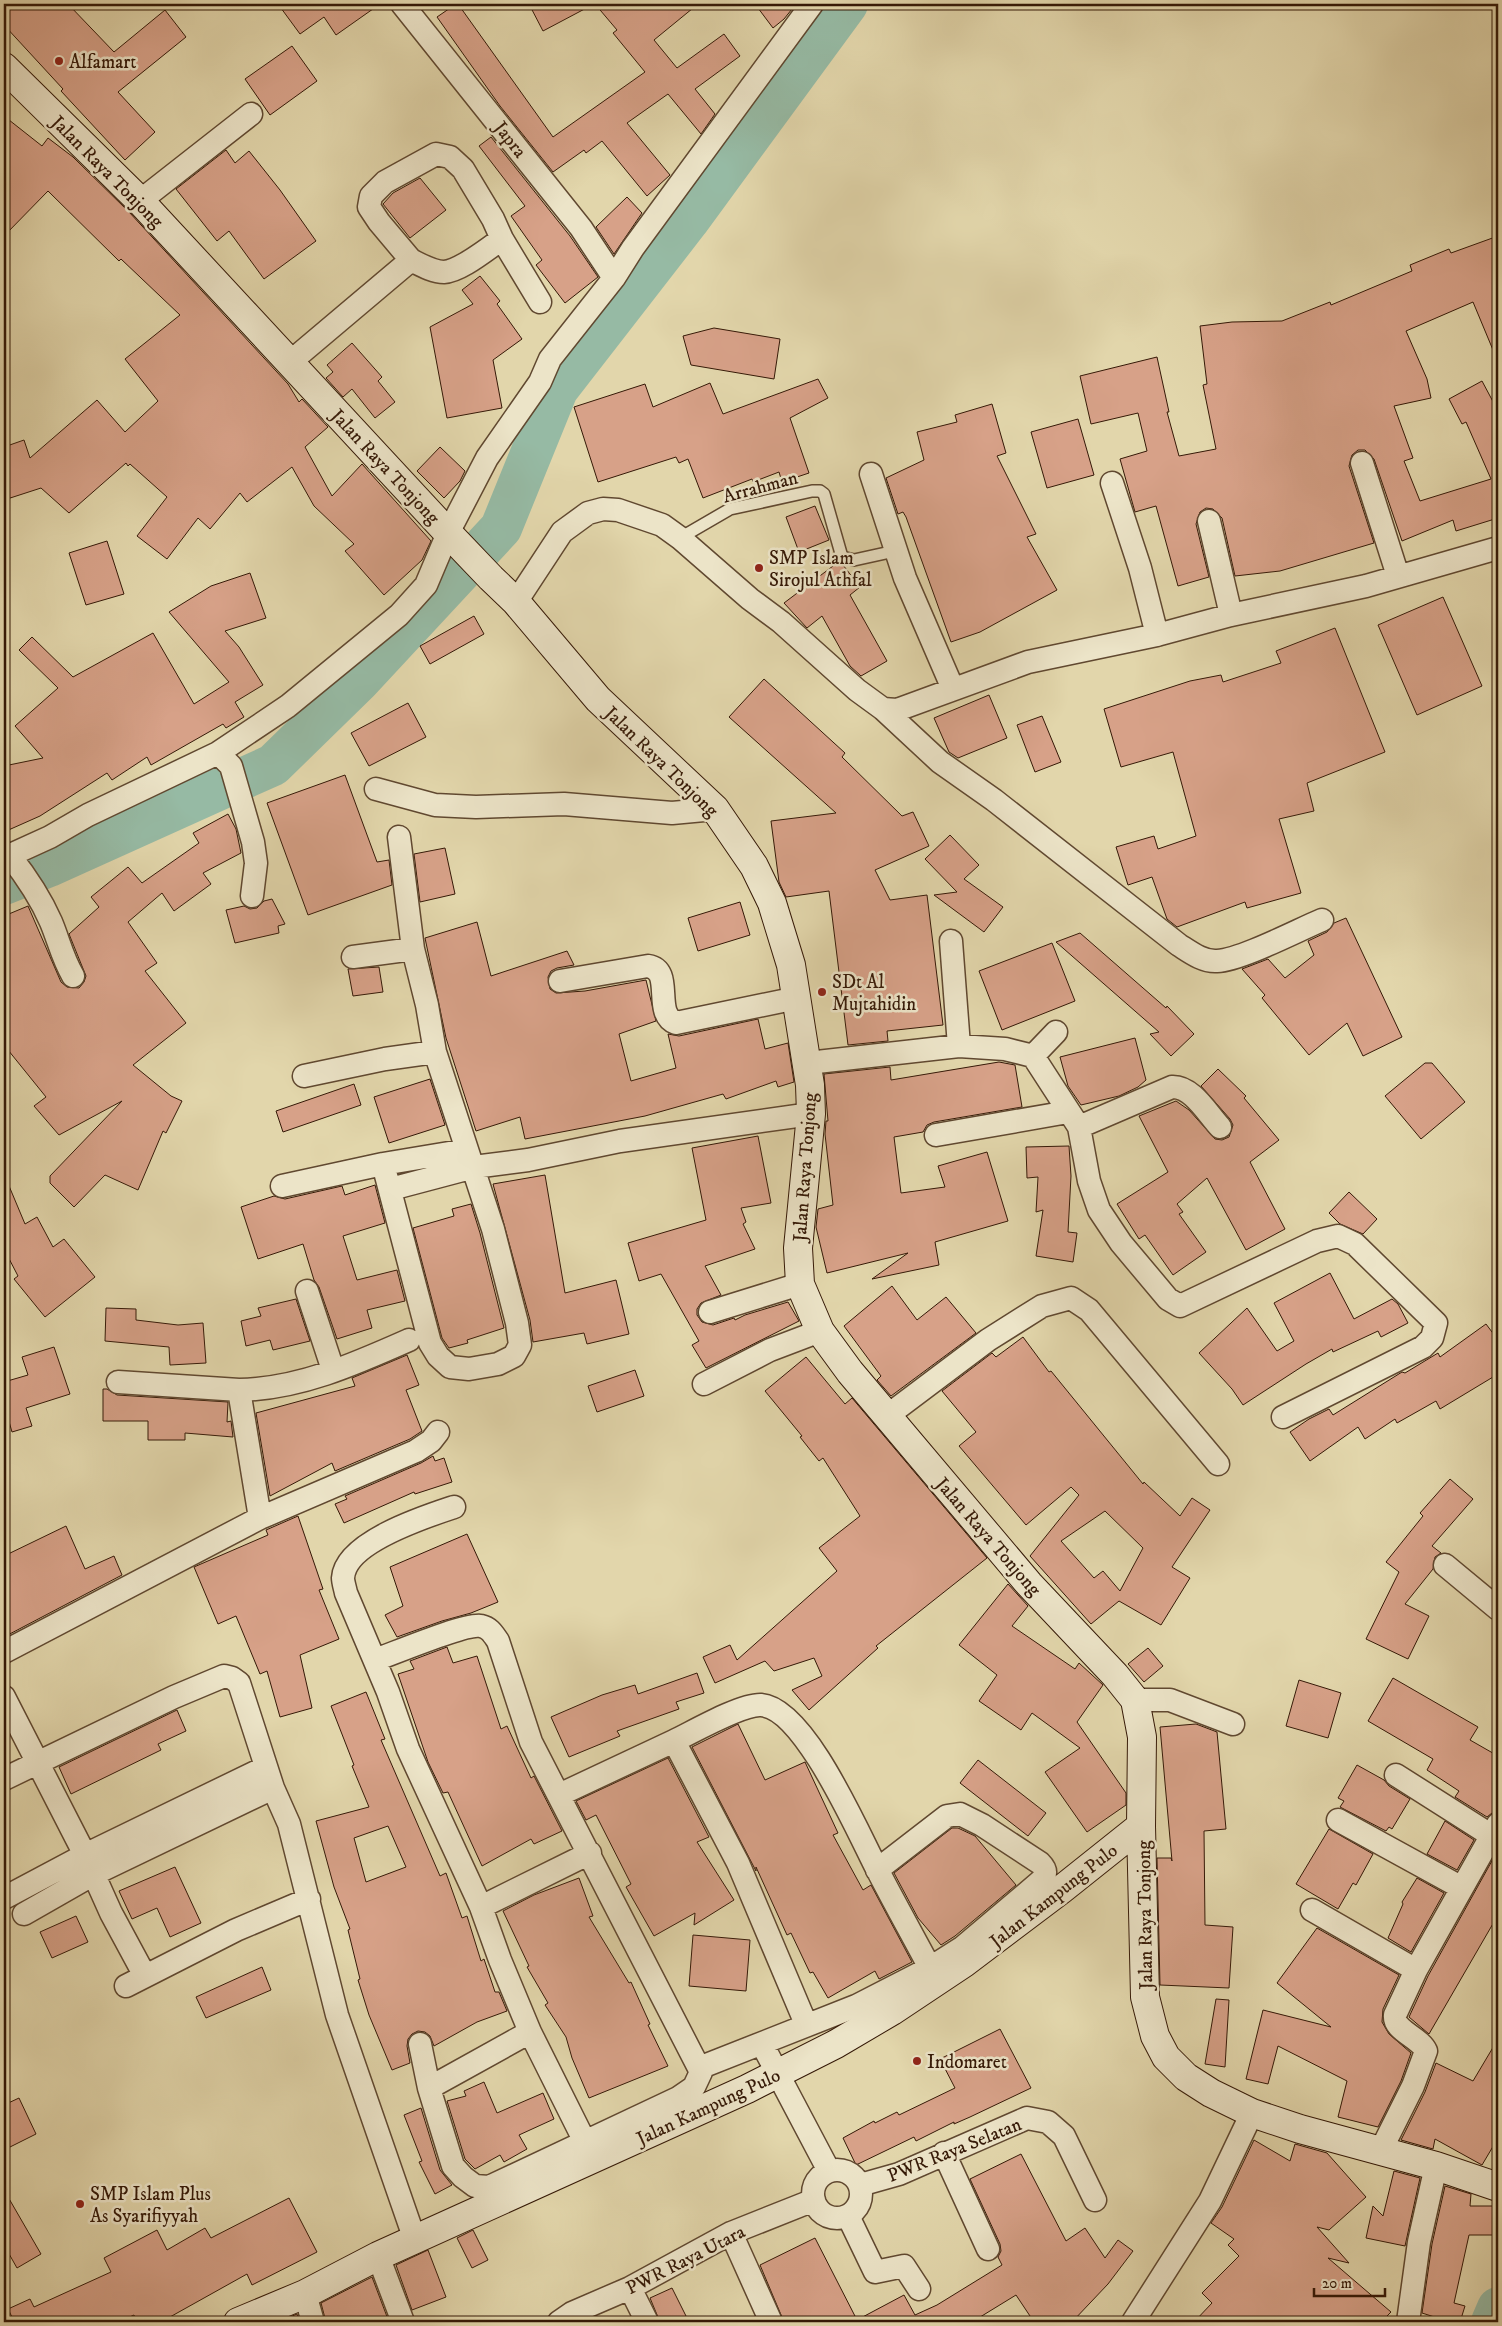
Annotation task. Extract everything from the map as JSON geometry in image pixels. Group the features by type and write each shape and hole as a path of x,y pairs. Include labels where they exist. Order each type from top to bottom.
{"main road":[{"name":"Jalan Raya Tonjong","path":"4,67 140,200 289,363 389,466 490,578 516,602 598,699 715,809 754,866 772,903 791,965 808,1063 811,1114 798,1248 800,1284 820,1331 850,1372 1028,1584 1115,1674 1135,1700 1142,1737 1141,1826 1145,1997 1155,2036 1166,2057 1186,2077 1211,2093 1252,2113 1300,2129 1436,2166 1498,2187"},
{"name":"Jalan Kampung Pulo","path":"238,2322 305,2294 378,2256 777,2074 836,2044 892,2011 964,1964 1141,1826"}],"street":[{"name":"Japra","path":"402,4 581,228 614,278"},
{"path":"73,976 63,958 51,922 33,890 12,861 88,815 224,760 399,615 426,585 455,540 487,458 540,382 550,359 614,278 633,248 812,4"},
{"path":"140,200 251,114"},
{"path":"502,239 467,262 445,272 433,270 411,260 379,222 370,207 371,196 385,182 436,154 450,156 463,168 493,219 502,239 540,302"},
{"path":"289,363 411,260"},
{"path":"1362,463 1398,576"},
{"path":"871,474 895,551 953,689"},
{"path":"1112,484 1140,568 1157,635"},
{"path":"516,602 562,532 588,513 603,508 618,510 662,525 680,538 750,599 781,622 838,674 883,709 940,762 994,800 1198,958 1217,962 1239,956 1322,920"},
{"path":"1209,521 1232,615"},
{"path":"883,709 897,710 1028,662 1157,635 1232,615 1366,586 1498,548"},
{"path":"224,760 253,842 256,863 252,896"},
{"path":"376,788 435,805 476,808 564,804 672,813 715,809"},
{"path":"383,1164 430,1344 438,1356 450,1367 469,1369 498,1364 514,1356 520,1345 517,1323 494,1229 435,1052 427,1005 413,949 399,837"},
{"path":"951,941 960,1046"},
{"path":"353,957 413,949"},
{"path":"560,981 648,966 655,967 659,970 662,980 665,1012 671,1021 676,1023 797,998"},
{"path":"1033,1056 1056,1032"},
{"path":"808,1063 960,1046 1005,1049 1033,1056 1074,1119 1089,1181 1099,1210 1121,1243 1168,1299 1180,1306 1317,1241 1338,1236 1355,1244 1436,1323 1432,1338 1422,1347 1283,1417"},
{"path":"304,1076 385,1059 435,1052"},
{"path":"936,1135 1074,1119 1172,1087 1180,1087 1187,1091 1220,1126"},
{"path":"282,1186 383,1164 471,1158 528,1160 620,1141 811,1114"},
{"path":"391,1189 471,1158"},
{"path":"710,1312 800,1284"},
{"path":"307,1292 333,1370"},
{"path":"887,1416 988,1340 1042,1306 1071,1298 1089,1310 1218,1464"},
{"path":"704,1384 770,1350 820,1331"},
{"path":"118,1382 265,1390 357,1363 409,1340"},
{"path":"239,1390 260,1518"},
{"path":"4,1652 260,1518 416,1451 431,1441 438,1432"},
{"path":"454,1507 386,1533 364,1548 344,1571 343,1578 346,1593 375,1660 408,1749 481,1907 500,1960 530,2032 585,2142"},
{"path":"1445,1565 1498,1609"},
{"path":"375,1660 463,1628 481,1626 491,1631 498,1641 532,1742 699,2068 699,2080 694,2087 678,2098 489,2187 475,2186 453,2166 429,2088 420,2044"},
{"path":"4,1779 174,1697 224,1676 232,1678 239,1683 273,1788 289,1824 337,2015 415,2240"},
{"path":"4,1697 89,1864 111,1913 136,1981 236,1930 309,1899"},
{"path":"1135,1700 1170,1700 1233,1724"},
{"path":"559,1795 739,1710 761,1705 777,1712 799,1733 826,1770 930,1968"},
{"path":"674,1741 738,1863 806,2024"},
{"path":"24,1914 89,1864 266,1767"},
{"path":"1381,2150 1413,2086 1426,2052 1424,2046 1398,2025 1394,2019 1398,2007 1416,1970 1495,1830 1396,1775"},
{"path":"4,1898 273,1788"},
{"path":"699,2068 762,2044 806,2024 856,2006 930,1968 962,1947 1042,1880 1046,1874 1045,1868 982,1825 960,1814 947,1816 877,1870"},
{"path":"1338,1820 1462,1888"},
{"path":"481,1907 590,1853"},
{"path":"1312,1910 1416,1970"},
{"path":"429,2088 530,2032"},
{"path":"762,2044 829,2171"},
{"path":"1133,2322 1210,2201 1252,2113"},
{"name":"PWR Raya Selatan","path":"860,2185 899,2174 1027,2118 1048,2122 1064,2136 1095,2200"},
{"path":"944,2153 988,2249"},
{"path":"1408,2322 1419,2242 1436,2166"},
{"path":"838,2169 848,2172 860,2185 862,2197 857,2208 848,2216 836,2218 828,2216 817,2207 814,2200 816,2182 829,2171 838,2169"},
{"name":"PWR Raya Utara","path":"559,2322 572,2314 630,2288 731,2233 814,2200"},
{"path":"848,2216 875,2272 904,2266 919,2289"},
{"path":"731,2233 770,2322"},
{"path":"378,2256 403,2322"},
{"path":"630,2288 647,2322"},
{"path":"305,2294 312,2322"}],"lane":[{"name":"Arrahman","path":"680,538 730,509 812,490 820,491 824,494 842,557 847,560 854,560 895,551"}],"building":[{"path":"15,4 68,4 114,52 165,10 186,37 118,92 155,132 125,160 61,91 63,89 4,25 4,14"},
{"path":"278,4 380,4 336,35 324,17 300,34"},
{"path":"458,4 553,137 645,72 613,33 617,30 595,4 698,4 654,40 677,68 724,34 740,56 695,89 715,114 701,134 668,94 627,123 670,175 647,196 602,141 586,153 584,150 553,172 500,106 437,17"},
{"path":"529,4 594,4 543,31"},
{"path":"755,4 796,4 784,19 773,28"},
{"path":"292,46 317,81 270,115 245,79"},
{"path":"4,116 42,146 48,138 73,157 129,212 288,384 299,402 302,399 328,427 305,447 332,496 362,464 431,541 422,560 384,595 345,551 354,544 314,506 292,467 247,502 240,493 210,529 198,518 167,559 137,536 167,497 130,464 128,466 126,463 69,513 41,488 4,500 4,447 24,440 30,458 97,400 125,432 158,401 125,359 180,315 121,259 119,261 48,191 4,236"},
{"path":"491,137 570,236 598,277 565,303 536,265 542,260 511,216 525,206 479,146"},
{"path":"226,150 235,163 249,151 280,190 316,241 264,279 229,231 217,241 176,189"},
{"path":"420,178 446,210 410,238 383,204 393,193"},
{"path":"627,197 642,213 614,254 596,227"},
{"path":"1498,236 1498,362 1473,302 1406,331 1427,379 1431,398 1394,406 1413,458 1404,461 1420,501 1491,479 1466,422 1462,424 1449,399 1482,381 1498,411 1498,518 1456,531 1453,520 1402,541 1374,459 1365,450 1358,450 1352,455 1349,466 1374,543 1280,571 1235,576 1222,518 1213,509 1206,508 1200,512 1196,524 1209,577 1178,586 1156,506 1135,512 1120,459 1147,451 1138,413 1091,424 1080,376 1157,357 1169,412 1167,412 1179,456 1216,449 1203,385 1207,384 1200,326 1232,322 1282,321 1330,302 1331,305 1412,271 1410,265 1449,249 1451,253"},
{"path":"480,276 500,301 497,304 522,339 493,360 502,408 447,418 430,327 473,304 462,290"},
{"path":"714,328 780,339 774,379 691,365 683,336"},
{"path":"352,343 382,377 378,381 395,402 375,418 352,389 343,397 326,378 333,372 327,365"},
{"path":"818,379 828,398 790,418 809,473 782,482 779,472 753,482 752,479 703,498 688,459 679,463 676,457 598,482 574,407 645,384 653,407 710,383 723,414"},
{"path":"992,404 1006,453 997,456 1036,534 1027,537 1057,590 980,632 951,642 906,517 903,512 898,514 886,478 924,460 917,432 957,422 955,415"},
{"path":"1078,419 1094,475 1047,488 1031,432"},
{"path":"440,447 465,471 460,481 444,498 417,471"},
{"path":"815,506 829,540 799,552 786,517"},
{"path":"107,541 124,594 86,605 69,553"},
{"path":"837,563 843,565 860,587 850,595 887,661 861,676 850,666 822,616 807,628 784,603"},
{"path":"250,573 266,618 225,631 239,647 263,685 235,702 244,717 226,728 223,724 151,765 147,757 112,780 107,773 40,816 4,832 4,766 43,758 15,726 58,688 19,650 32,637 73,677 153,633 194,704 229,682 169,612 211,586"},
{"path":"1443,597 1482,686 1417,715 1378,625"},
{"path":"474,616 484,634 430,664 420,646"},
{"path":"1335,628 1385,752 1307,783 1314,811 1279,819 1301,893 1247,908 1245,902 1177,927 1167,919 1152,877 1128,885 1116,847 1154,836 1158,849 1196,836 1173,752 1121,767 1104,709 1190,681 1221,675 1223,682 1281,663 1276,651"},
{"path":"764,679 845,753 842,757 902,816 913,812 929,846 875,870 890,900 927,895 943,1025 887,1031 888,1041 848,1045 829,891 786,897 779,882 771,821 836,813 729,717"},
{"path":"989,695 1007,738 958,758 949,752 934,718"},
{"path":"408,703 426,737 369,766 351,733"},
{"path":"1042,716 1061,762 1035,772 1017,725"},
{"path":"345,775 377,862 389,860 392,885 308,915 267,803"},
{"path":"228,814 236,829 241,853 203,873 211,884 174,911 162,893 128,922 157,963 145,971 186,1023 133,1065 171,1096 182,1101 166,1133 163,1131 138,1190 105,1175 74,1207 50,1183 50,1176 122,1101 59,1135 34,1106 46,1097 4,1045 4,916 28,906 61,982 67,987 79,988 86,976 69,934 99,907 91,897 128,867 142,883 199,843 193,833"},
{"path":"950,835 979,865 964,879 1003,907 984,932 934,895 957,892 925,859"},
{"path":"445,848 455,894 420,902 414,854"},
{"path":"272,899 285,924 278,926 279,933 235,943 226,910 244,906 250,909 257,908 264,901"},
{"path":"740,902 750,935 698,951 688,918"},
{"path":"1346,918 1402,1037 1363,1056 1347,1023 1309,1055 1262,998 1265,995 1242,969 1268,959 1285,978 1314,955 1308,941 1327,932 1334,923"},
{"path":"477,922 491,976 567,951 574,965 557,968 551,971 548,977 550,989 556,993 585,991 646,980 656,1021 619,1034 631,1081 676,1068 668,1034 679,1036 758,1019 765,1049 788,1043 794,1082 778,1087 776,1081 726,1099 723,1094 645,1116 525,1139 520,1117 476,1131 446,1038 425,938"},
{"path":"1080,933 1166,1008 1167,1006 1194,1034 1171,1056 1150,1034 1159,1032 1056,942"},
{"path":"1052,943 1075,1001 1002,1030 979,971"},
{"path":"379,967 383,992 353,996 348,969"},
{"path":"1135,1038 1146,1080 1138,1087 1119,1096 1081,1105 1068,1086 1060,1057"},
{"path":"999,1062 1015,1065 1022,1107 934,1122 927,1125 923,1132 894,1137 901,1193 945,1187 938,1166 987,1152 1008,1221 935,1242 939,1265 872,1279 908,1253 827,1273 816,1227 818,1209 833,1205 825,1134 826,1121 828,1121 824,1074 890,1067 891,1080"},
{"path":"1425,1063 1432,1063 1465,1102 1421,1139 1385,1096"},
{"path":"1218,1069 1246,1096 1244,1098 1279,1140 1250,1162 1285,1229 1246,1250 1207,1178 1177,1204 1183,1212 1179,1214 1206,1252 1173,1275 1145,1235 1139,1239 1117,1204 1168,1172 1139,1116 1176,1101 1189,1110 1215,1139 1222,1140 1229,1137 1233,1125 1230,1119 1201,1086"},
{"path":"430,1079 445,1125 389,1143 374,1097"},
{"path":"354,1084 361,1105 283,1132 276,1111"},
{"path":"758,1136 771,1203 741,1208 746,1222 743,1224 755,1249 705,1266 721,1295 701,1303 697,1309 697,1315 702,1322 713,1325 734,1318 735,1320 745,1315 788,1302 799,1321 706,1368 692,1345 699,1341 661,1274 639,1281 628,1243 706,1220 692,1148"},
{"path":"1069,1146 1071,1176 1068,1232 1077,1233 1073,1262 1036,1256 1043,1210 1036,1212 1038,1177 1027,1178 1026,1147"},
{"path":"4,1174 25,1224 37,1217 53,1247 64,1239 95,1277 45,1317 14,1279 18,1276 4,1249"},
{"path":"545,1175 565,1293 616,1280 629,1334 587,1344 584,1333 533,1342 530,1320 493,1184"},
{"path":"375,1185 385,1223 343,1236 357,1280 397,1270 405,1301 367,1310 372,1328 337,1339 319,1287 314,1280 303,1244 258,1259 241,1207 274,1196 285,1199 342,1186 345,1195"},
{"path":"1349,1192 1377,1219 1363,1234 1340,1224 1329,1213"},
{"path":"471,1204 504,1328 467,1340 468,1343 449,1348 442,1338 413,1228 454,1216 452,1209"},
{"path":"1330,1273 1354,1319 1392,1299 1398,1304 1408,1323 1381,1337 1378,1331 1333,1352 1332,1349 1243,1405 1232,1389 1199,1353 1247,1308 1277,1351 1294,1341 1274,1303"},
{"path":"892,1286 917,1320 946,1297 976,1333 891,1396 877,1380 881,1376 844,1326"},
{"path":"296,1299 310,1341 273,1350 270,1340 246,1346 241,1321 261,1316 258,1308"},
{"path":"106,1308 136,1309 136,1320 178,1325 203,1323 206,1363 170,1365 169,1347 105,1341"},
{"path":"1486,1324 1498,1340 1498,1374 1440,1409 1436,1401 1397,1423 1395,1419 1365,1439 1358,1427 1310,1461 1290,1432 1309,1419 1329,1409 1333,1415 1402,1372 1405,1373 1438,1353 1440,1357"},
{"path":"1023,1337 1049,1372 1051,1371 1143,1484 1144,1482 1180,1516 1192,1498 1210,1510 1172,1567 1190,1578 1161,1625 1119,1601 1091,1624 1030,1556 1079,1495 1071,1487 1026,1525 959,1446 976,1432 942,1391 992,1353 996,1357","holes":["1105,1511 1143,1548 1120,1591 1103,1571 1094,1578 1061,1541"]},
{"path":"54,1347 70,1394 26,1408 32,1426 12,1432 4,1404 4,1382 28,1375 22,1357"},
{"path":"407,1355 419,1385 406,1390 422,1431 410,1439 335,1471 332,1463 270,1496 256,1413 355,1386 352,1378"},
{"path":"806,1357 845,1404 852,1398 987,1558 876,1646 878,1648 809,1710 792,1690 822,1676 814,1658 774,1671 765,1661 715,1683 703,1657 730,1645 737,1660 837,1571 819,1548 860,1516 823,1458 819,1461 800,1437 802,1436 765,1391"},
{"path":"635,1370 644,1396 597,1412 588,1386"},
{"path":"103,1389 107,1389 117,1395 228,1402 227,1422 231,1421 233,1437 185,1433 185,1440 148,1440 148,1421 103,1421"},
{"path":"433,1456 435,1461 444,1458 452,1482 415,1494 414,1492 344,1523 335,1504 347,1499 345,1496"},
{"path":"1450,1479 1473,1499 1432,1546 1441,1553 1435,1557 1433,1569 1405,1604 1429,1616 1408,1659 1366,1639 1399,1572 1386,1562 1423,1516 1420,1513"},
{"path":"298,1516 323,1589 319,1590 339,1639 300,1655 312,1708 280,1717 267,1671 260,1674 236,1616 218,1624 194,1567 268,1535 266,1530"},
{"path":"66,1526 85,1569 114,1556 122,1575 4,1637 4,1556"},
{"path":"467,1534 498,1602 471,1613 397,1637 385,1615 403,1606 390,1567"},
{"path":"1008,1584 1028,1606 1012,1626 1075,1669 1079,1663 1103,1685 1077,1722 1126,1793 1126,1805 1087,1832 1045,1772 1080,1748 1032,1713 1021,1730 979,1701 997,1675 959,1645"},
{"path":"447,1647 453,1663 477,1656 501,1729 507,1726 531,1778 534,1776 562,1831 534,1844 531,1839 482,1866 448,1792 443,1793 428,1762 398,1674 414,1669 410,1661"},
{"path":"1148,1648 1163,1666 1144,1682 1128,1664"},
{"path":"697,1673 704,1693 676,1702 679,1709 617,1731 620,1736 569,1757 551,1717 602,1695 635,1685 638,1694"},
{"path":"1393,1678 1478,1727 1470,1740 1498,1756 1498,1811 1487,1817 1455,1797 1459,1791 1427,1770 1433,1759 1368,1721"},
{"path":"1299,1680 1341,1693 1328,1738 1286,1726"},
{"path":"366,1692 385,1739 381,1740 440,1876 446,1873 462,1918 467,1916 481,1961 484,1959 495,1992 499,1992 507,2011 477,2022 434,2046 430,2036 425,2032 418,2031 412,2034 408,2039 407,2046 410,2063 392,2070 369,2015 358,1980 360,1979 348,1930 350,1929 334,1887 316,1821 369,1807 331,1706","holes":["388,1826 406,1867 366,1882 354,1838"]},
{"path":"177,1710 186,1731 158,1744 161,1750 71,1794 59,1767"},
{"path":"738,1724 765,1780 805,1762 838,1833 833,1835 863,1890 871,1885 912,1962 879,1979 875,1971 828,1998 813,1972 810,1973 791,1933 787,1935 756,1867 756,1871 692,1747"},
{"path":"1196,1724 1217,1732 1226,1829 1204,1831 1205,1925 1233,1927 1229,1988 1160,1985 1157,1858 1171,1858 1172,1861 1160,1727"},
{"path":"668,1758 709,1837 697,1842 734,1900 694,1925 695,1913 654,1936 626,1887 631,1884 596,1815 586,1820 576,1801"},
{"path":"978,1760 1046,1813 1028,1836 960,1783"},
{"path":"1357,1765 1384,1780 1389,1786 1410,1799 1392,1829 1389,1827 1386,1831 1340,1807 1344,1801 1338,1798"},
{"path":"1445,1821 1474,1840 1457,1870 1427,1854"},
{"path":"952,1828 958,1828 975,1836 1016,1885 955,1936 941,1945 918,1918 894,1873"},
{"path":"1329,1829 1373,1854 1356,1885 1353,1883 1338,1909 1296,1884"},
{"path":"1498,1850 1498,1915 1429,2034 1409,2017 1428,1976"},
{"path":"175,1867 201,1923 170,1937 157,1908 132,1919 119,1891"},
{"path":"579,1878 593,1916 589,1917 629,1983 631,1982 650,2024 648,2025 668,2066 589,2098 572,2058 566,2037 545,2005 548,2003 527,1967 529,1966 503,1911 534,1895"},
{"path":"1417,1878 1444,1893 1411,1952 1388,1938 1403,1904 1402,1902"},
{"path":"76,1916 88,1942 52,1958 40,1932"},
{"path":"1317,1928 1399,1975 1383,2009 1382,2022 1389,2034 1411,2053 1401,2081 1378,2127 1338,2117 1347,2081 1278,2046 1268,2084 1246,2079 1263,2010 1331,2027 1277,1983"},
{"path":"693,1935 750,1940 746,1991 689,1986"},
{"path":"262,1967 271,1990 206,2018 196,1997"},
{"path":"1216,1999 1229,2000 1225,2067 1205,2064"},
{"path":"1000,2029 1031,2088 916,2141 914,2137 856,2165 843,2138 874,2121 875,2123 897,2112 899,2115 955,2088 940,2059"},
{"path":"1498,2039 1498,2138 1482,2165 1435,2139 1433,2149 1401,2140 1425,2092 1436,2063 1473,2081"},
{"path":"484,2082 497,2113 543,2093 554,2119 519,2135 527,2149 504,2162 500,2155 475,2169 465,2159 447,2101 466,2096 464,2091"},
{"path":"19,2098 36,2134 4,2150 4,2105"},
{"path":"421,2108 440,2170 452,2185 435,2194 419,2162 422,2161 404,2115"},
{"path":"1254,2140 1290,2161 1295,2144 1327,2153 1366,2197 1329,2230 1317,2227 1349,2263 1328,2258 1391,2312 1381,2322 1194,2322 1212,2303 1202,2293 1239,2256 1228,2245 1234,2239 1211,2223 1222,2207"},
{"path":"1021,2154 1066,2241 1085,2228 1105,2258 1118,2240 1133,2251 1108,2284 1072,2322 1034,2322 1016,2295 972,2322 784,2322 760,2265 815,2238 857,2320 904,2295 915,2315 937,2305 1002,2265 998,2257 1001,2251 1000,2244 970,2179"},
{"path":"1394,2171 1420,2178 1405,2246 1366,2238 1373,2206 1383,2216"},
{"path":"1445,2186 1471,2194 1470,2206 1498,2206 1498,2235 1469,2235 1454,2303 1465,2306 1460,2322 1450,2322 1422,2313 1432,2244"},
{"path":"4,2190 41,2254 17,2268 4,2245"},
{"path":"289,2198 317,2252 252,2285 247,2274 161,2322 137,2322 134,2315 118,2322 4,2322 12,2317 8,2309 30,2299 34,2307 111,2272 104,2258 157,2230 167,2250 205,2228 211,2238"},
{"path":"473,2230 488,2260 472,2268 457,2238"},
{"path":"428,2250 446,2297 412,2310 396,2265"},
{"path":"372,2277 389,2322 326,2322 321,2303"},
{"path":"672,2288 689,2322 660,2322 650,2298"},
{"path":"297,2314 299,2322 278,2322"}],"waterway":[{"path":"4,884 49,866 273,765 359,681 501,528 557,390 688,221 847,4"},
{"path":"1492,2322 1498,2308"}],"place":[{"name":"Alfamart","path":"59,61"},
{"name":"SMP Islam Sirojul Athfal","path":"759,568"},
{"name":"SDt Al Mujtahidin","path":"822,992"},
{"name":"Indomaret","path":"917,2061"},
{"name":"SMP Islam Plus As Syarifiyyah","path":"80,2204"}]}
